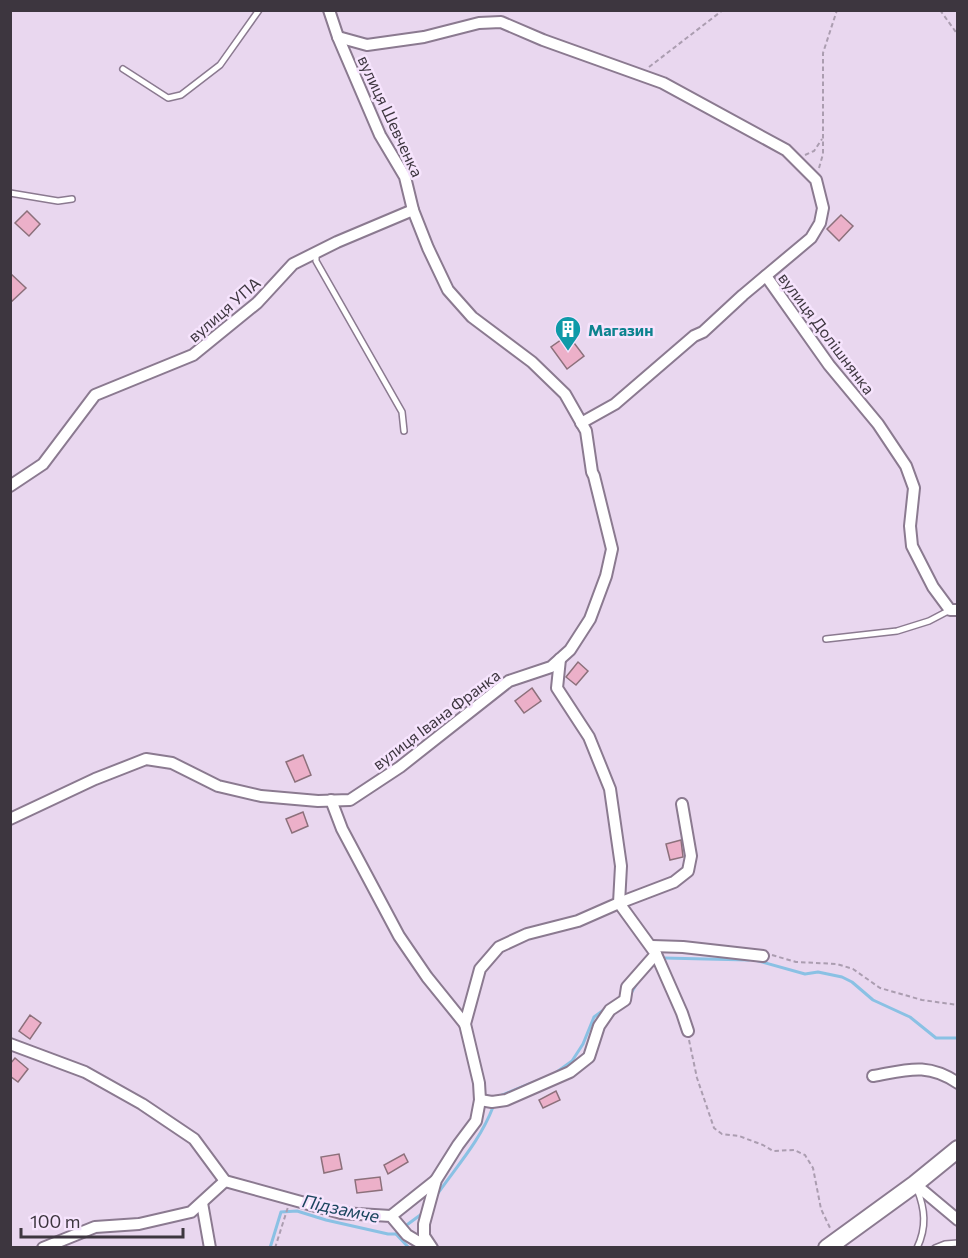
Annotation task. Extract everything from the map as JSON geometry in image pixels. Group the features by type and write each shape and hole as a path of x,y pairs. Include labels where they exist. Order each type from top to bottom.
{"street":[{"name":"вулиця Шевченка","path":"329,10 338,37 380,135 405,177 413,210 448,290 472,317 531,362 565,394 581,423"},
{"path":"338,37 367,45 424,37 479,23 501,22 543,40 663,83 786,150 816,180 823,208 820,223 811,238 766,276"},
{"name":"вулиця УПА","path":"10,486 43,464 95,395 193,356 257,303 293,264 413,210"},
{"name":"вулиця Долішнянка","path":"581,423 615,404 694,336 703,332 766,276 829,365 878,424 906,466 915,488 910,526 912,546 933,587 954,610"},
{"name":"вулиця Івана Франка","path":"10,819 95,779 146,759 172,763 218,786 261,796 350,800 400,767 509,681 551,667 570,650 590,619 606,576 612,549 592,472 586,431 581,423"},
{"path":"560,659 557,688 589,737 610,789 621,866 619,903 654,950 688,1031"},
{"path":"331,800 342,829 399,936 427,977 465,1024 479,1083 480,1100 476,1121 436,1180 424,1224 424,1236 430,1248"},
{"path":"465,1024 480,969 499,947 527,934 578,921 674,882 688,871 691,856 682,804"},
{"path":"480,1100 492,1102 506,1100 570,1072 589,1057 599,1026 610,1010 626,1000 627,987 654,950 683,947 763,956"},
{"path":"10,1044 85,1072 142,1104 194,1139 225,1181 341,1213 391,1216 436,1180"},
{"path":"873,1076 917,1068 943,1073 957,1083"},
{"path":"831,1244 915,1184 957,1149"},
{"path":"42,1248 95,1227 139,1224 191,1212 225,1181"},
{"path":"915,1184 957,1220"},
{"path":"202,1203 210,1248"},
{"path":"391,1216 407,1235 430,1248"}],"lane":[{"path":"123,69 168,98 181,95 220,65 259,10"},
{"path":"10,193 58,201 72,199"},
{"path":"317,252 315,261 402,412 404,431"},
{"path":"826,639 897,631 954,610"},
{"path":"915,1184 923,1203 924,1214 924,1228 917,1248"},
{"path":"935,1248 957,1243"}],"path":[{"path":"640,75 723,10"},
{"path":"816,180 823,154 823,53 837,10"},
{"path":"940,10 957,35"},
{"path":"786,150 801,156 807,155 814,151 823,137"},
{"path":"763,956 776,955 796,962 837,964 853,969 880,988 922,1000 957,1005"},
{"path":"688,1031 691,1055 714,1128 722,1134 739,1136 763,1144 773,1151 794,1150 806,1155 813,1168 831,1244"},
{"path":"275,1248 290,1199"}],"building":[{"path":"27,211 40,224 29,236 15,223"},
{"path":"841,215 853,226 839,241 827,229"},
{"path":"10,273 26,288 10,303"},
{"name":"Магазин","path":"568,335 584,356 567,369 551,347"},
{"path":"578,662 588,671 576,685 566,677"},
{"path":"532,688 541,701 524,713 515,701"},
{"path":"303,755 311,775 295,782 286,762"},
{"path":"303,812 308,826 292,833 286,819"},
{"path":"681,840 683,857 670,860 666,844"},
{"path":"30,1015 41,1023 30,1039 19,1031"},
{"path":"15,1058 28,1069 18,1082 10,1076 10,1064"},
{"path":"556,1091 560,1100 543,1108 539,1100"},
{"path":"339,1154 342,1169 324,1173 321,1157"},
{"path":"404,1154 408,1162 388,1174 384,1165"},
{"path":"380,1177 382,1190 357,1193 355,1180"}],"waterway":[{"path":"664,958 749,960"},
{"path":"755,960 805,974 818,972 842,977 852,982 873,1000 910,1017 936,1038 958,1038"},
{"path":"630,995 637,983"},
{"path":"500,1096 554,1074 572,1061 583,1044 594,1017 605,1009"},
{"path":"436,1196 475,1142 493,1107"},
{"name":"Підзамче","path":"270,1248 281,1212 297,1211 326,1220 396,1234"},
{"path":"404,1227 423,1213"},
{"path":"399,1232 396,1234 409,1248"}],"place":[{"name":"Магазин","path":"568,352"}]}
